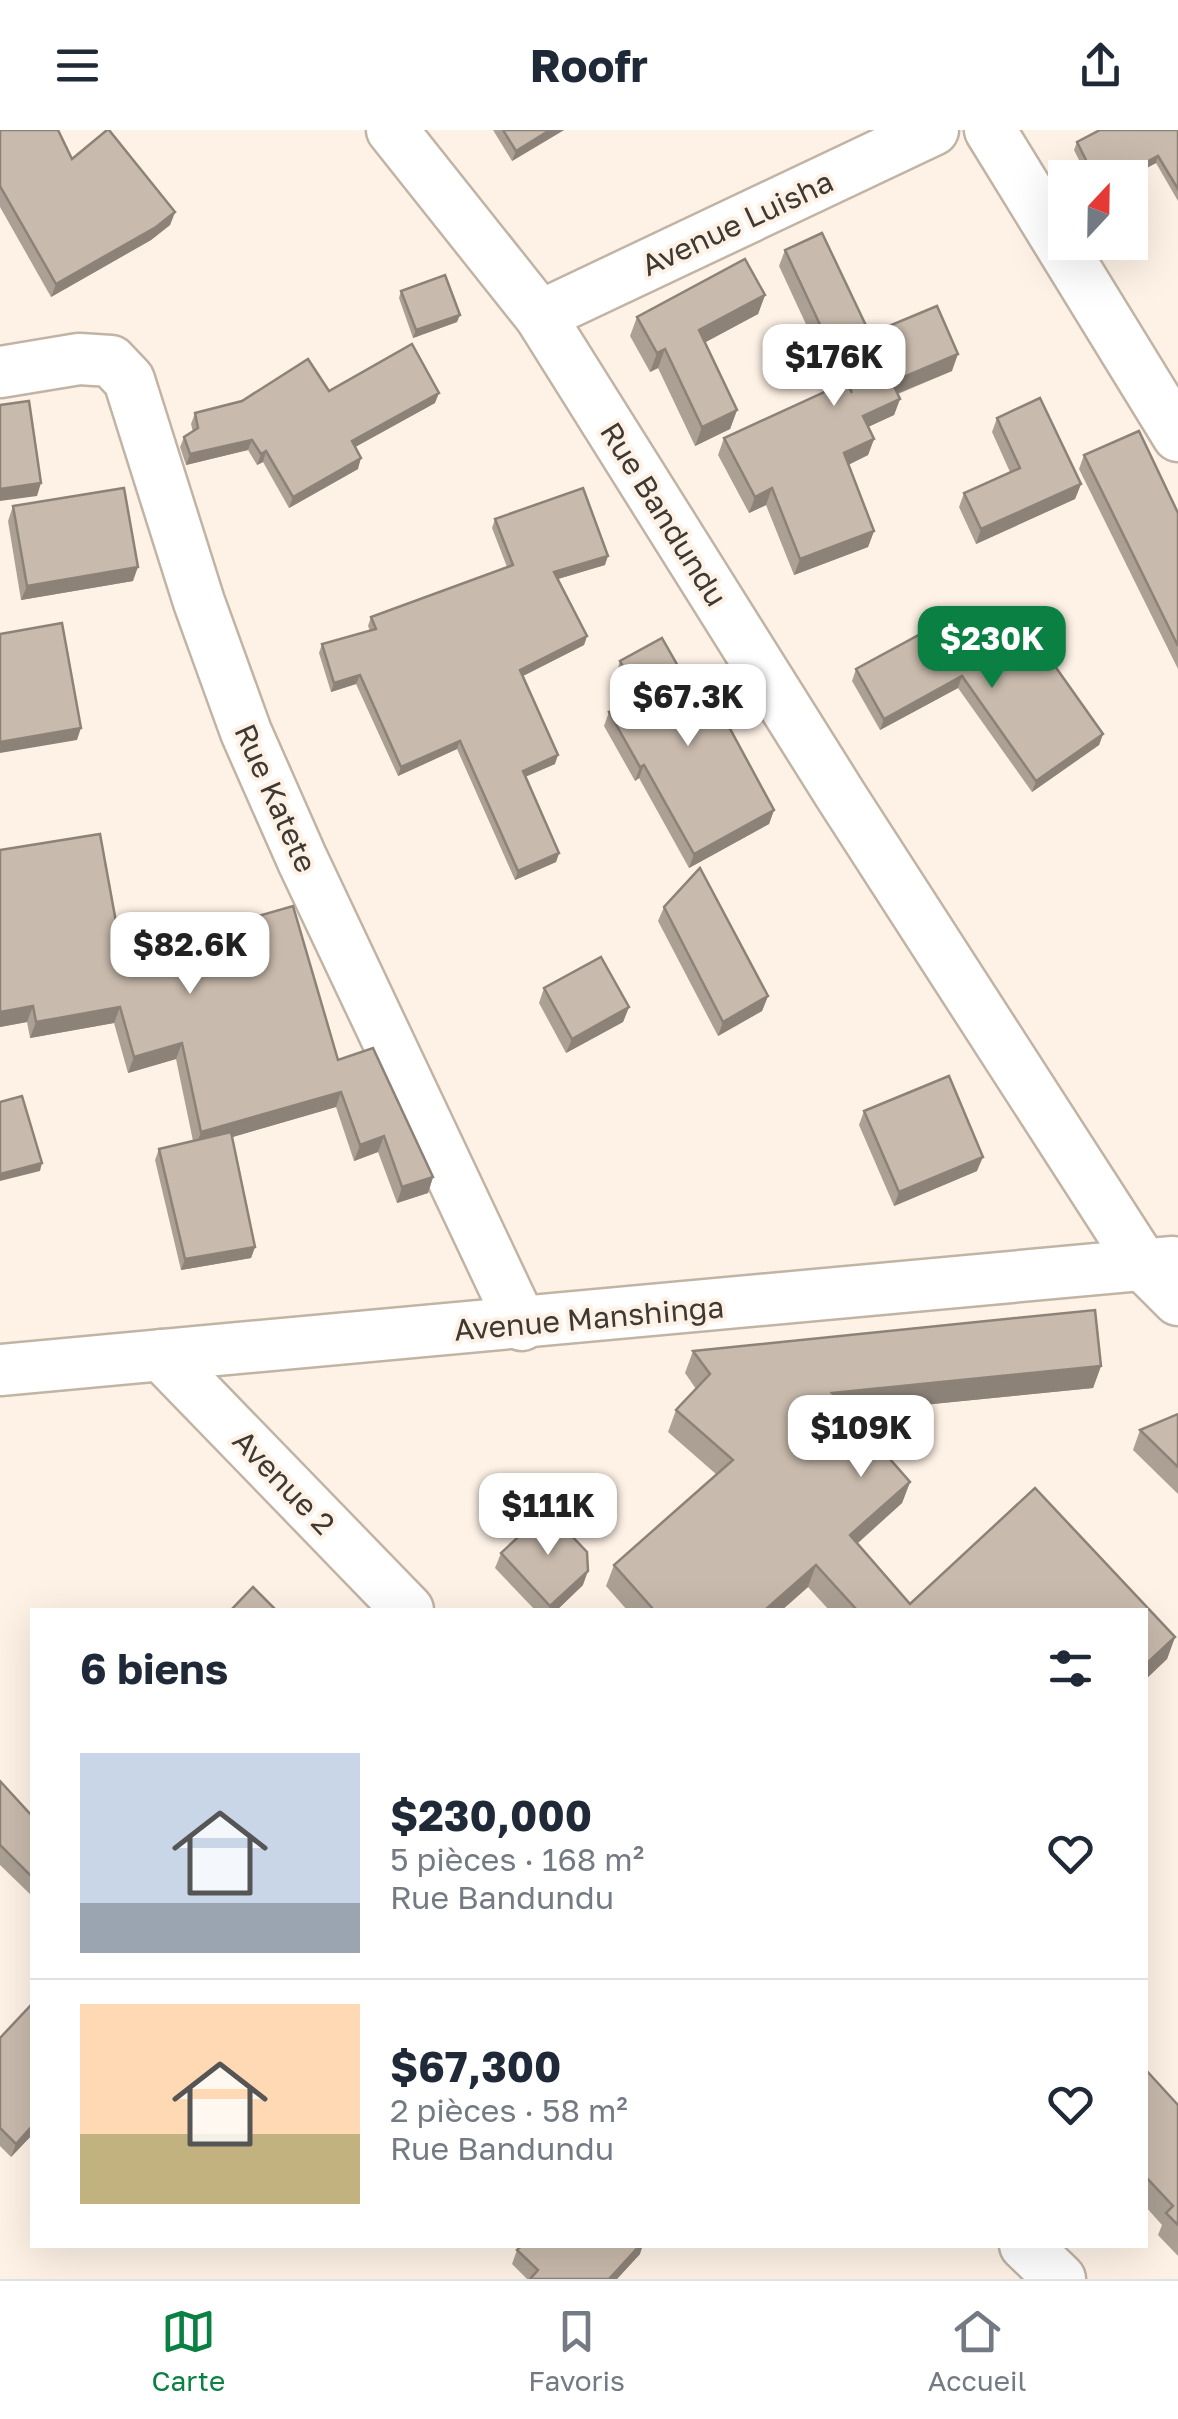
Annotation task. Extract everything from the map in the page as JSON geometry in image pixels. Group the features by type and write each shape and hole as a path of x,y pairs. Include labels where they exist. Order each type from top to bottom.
{"street":[{"name":"Rue Bandundu","path":"392,130 540,316 831,780 1167,1276"},
{"name":"Avenue Luisha","path":"540,316 933,130"},
{"path":"990,130 1178,436"},
{"name":"Rue Katete","path":"0,372 79,359 110,361 129,380 199,602 246,732 522,1324"},
{"name":"Avenue Manshinga","path":"0,1370 522,1324 1167,1276"},
{"name":"Avenue 2","path":"160,1355 406,1608"},
{"path":"1028,2248 1060,2279"}],"building":[{"path":"0,130 58,130 72,159 109,130 175,212 56,284 0,186"},
{"path":"503,130 550,130 516,151"},
{"path":"1100,130 1178,130 1178,189 1158,156 1148,161 1086,160 1077,142"},
{"path":"822,233 870,334 937,306 958,354 892,382 900,399 863,416 874,439 844,453 874,531 800,559 772,488 755,497 724,438 846,382 852,393 785,250"},
{"path":"745,259 765,295 699,330 737,410 702,427 665,349 657,353 637,317"},
{"path":"445,275 460,315 416,330 401,291"},
{"path":"412,344 439,393 352,441 361,458 293,497 266,451 261,454 252,440 190,454 184,437 198,428 195,413 242,401 308,359 329,391"},
{"path":"1040,398 1081,484 981,529 964,493 1020,468 997,418"},
{"path":"29,401 41,483 0,489 0,405"},
{"path":"1139,431 1178,513 1178,646 1084,455"},
{"path":"124,488 138,567 27,586 13,506"},
{"path":"583,488 608,556 554,572 587,636 520,670 558,755 523,771 559,853 518,871 460,741 401,767 360,675 334,683 322,644 376,629 371,617 513,565 495,519"},
{"path":"1030,621 1057,669 1103,734 1036,781 962,676 884,719 856,669 939,624 960,661"},
{"path":"62,623 81,728 0,742 0,634"},
{"path":"662,638 682,673 696,666 774,810 694,854 609,712 640,696 620,661"},
{"path":"100,834 122,955 293,906 338,1060 373,1048 433,1177 402,1187 384,1136 360,1145 341,1092 201,1132 182,1043 134,1057 120,1007 36,1022 33,1006 0,1012 0,850"},
{"path":"700,868 768,996 723,1022 664,907"},
{"path":"601,957 629,1007 572,1039 544,988"},
{"path":"949,1076 983,1157 899,1192 864,1111"},
{"path":"22,1096 42,1163 0,1174 0,1102"},
{"path":"231,1132 255,1247 185,1259 159,1149"},
{"path":"1095,1310 1101,1366 832,1393 910,1482 850,1535 910,1604 1035,1488 1148,1608 855,1608 816,1565 767,1608 652,1608 614,1565 733,1460 676,1410 710,1374 693,1351"},
{"path":"1178,1414 1178,1467 1140,1430"},
{"path":"547,1510 587,1552 588,1571 550,1606 501,1553"},
{"path":"253,1587 274,1608 233,1608"},
{"path":"1148,1608 1175,1637 1148,1662"},
{"path":"0,1781 30,1814 30,1875 0,1845"},
{"path":"30,2006 30,2128 16,2144 0,2128 0,2038"},
{"path":"1148,2072 1178,2105 1178,2225 1166,2213 1173,2206 1148,2179"},
{"path":"637,2248 609,2279 530,2279 538,2270 517,2250"}]}
